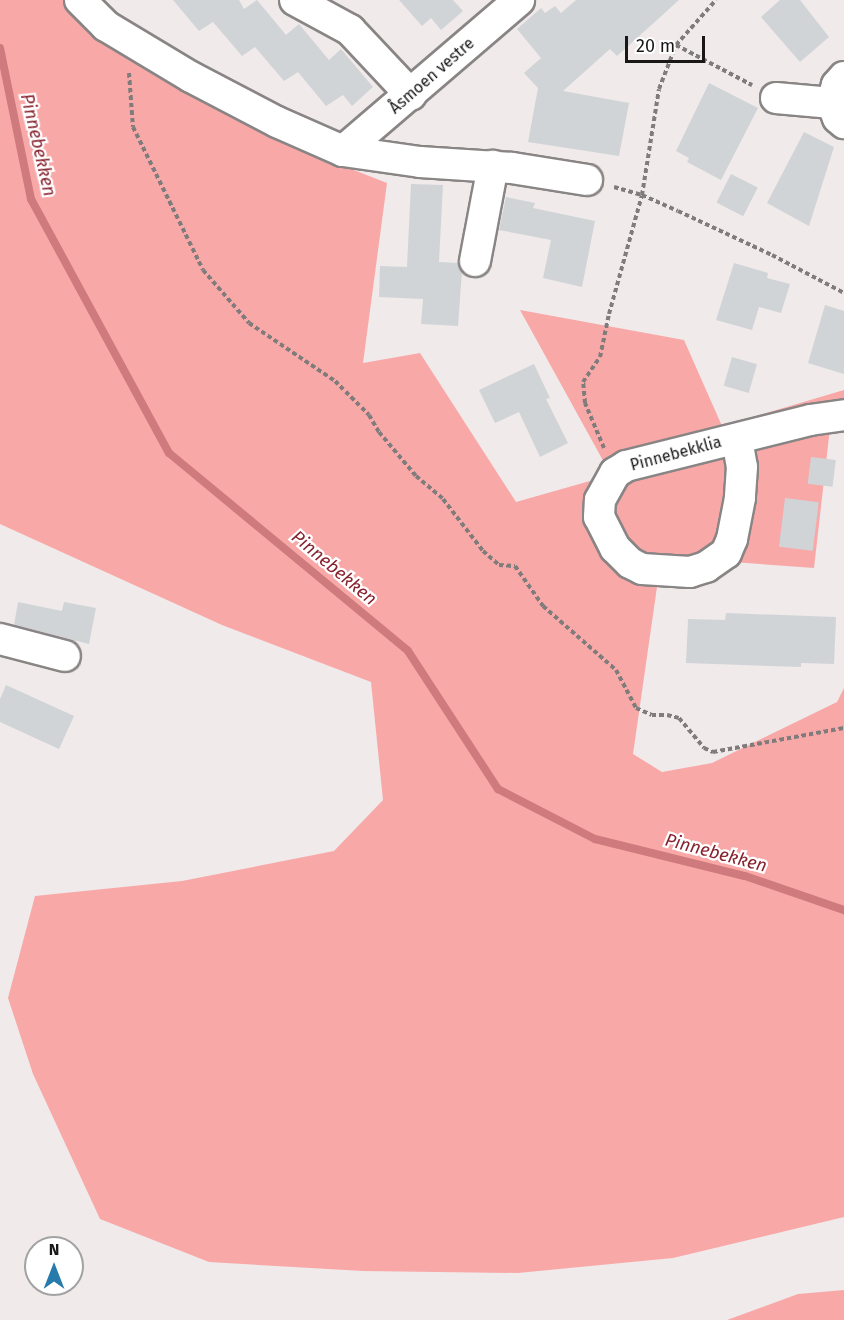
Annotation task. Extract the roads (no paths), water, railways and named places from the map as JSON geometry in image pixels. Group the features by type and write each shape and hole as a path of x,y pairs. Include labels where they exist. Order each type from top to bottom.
{"street":[{"path":"80,0 106,26 201,82 277,122 344,152 420,162 493,166 587,180"},
{"path":"295,0 350,30 411,95"},
{"name":"Åsmoen vestre","path":"344,152 411,95 500,6"},
{"path":"776,98 840,101"},
{"path":"475,261 493,166"},
{"name":"Pinnebekklia","path":"737,438 741,467 732,539 726,553 719,559 690,572 642,569 630,563 615,548 599,518 600,500 615,473 626,466 737,438 810,420 844,415"},
{"path":"0,639 65,656"}],"waterway":[{"name":"Pinnebekken","path":"0,48 31,199 169,453 408,651 498,789 595,839 745,876 844,910"}]}
